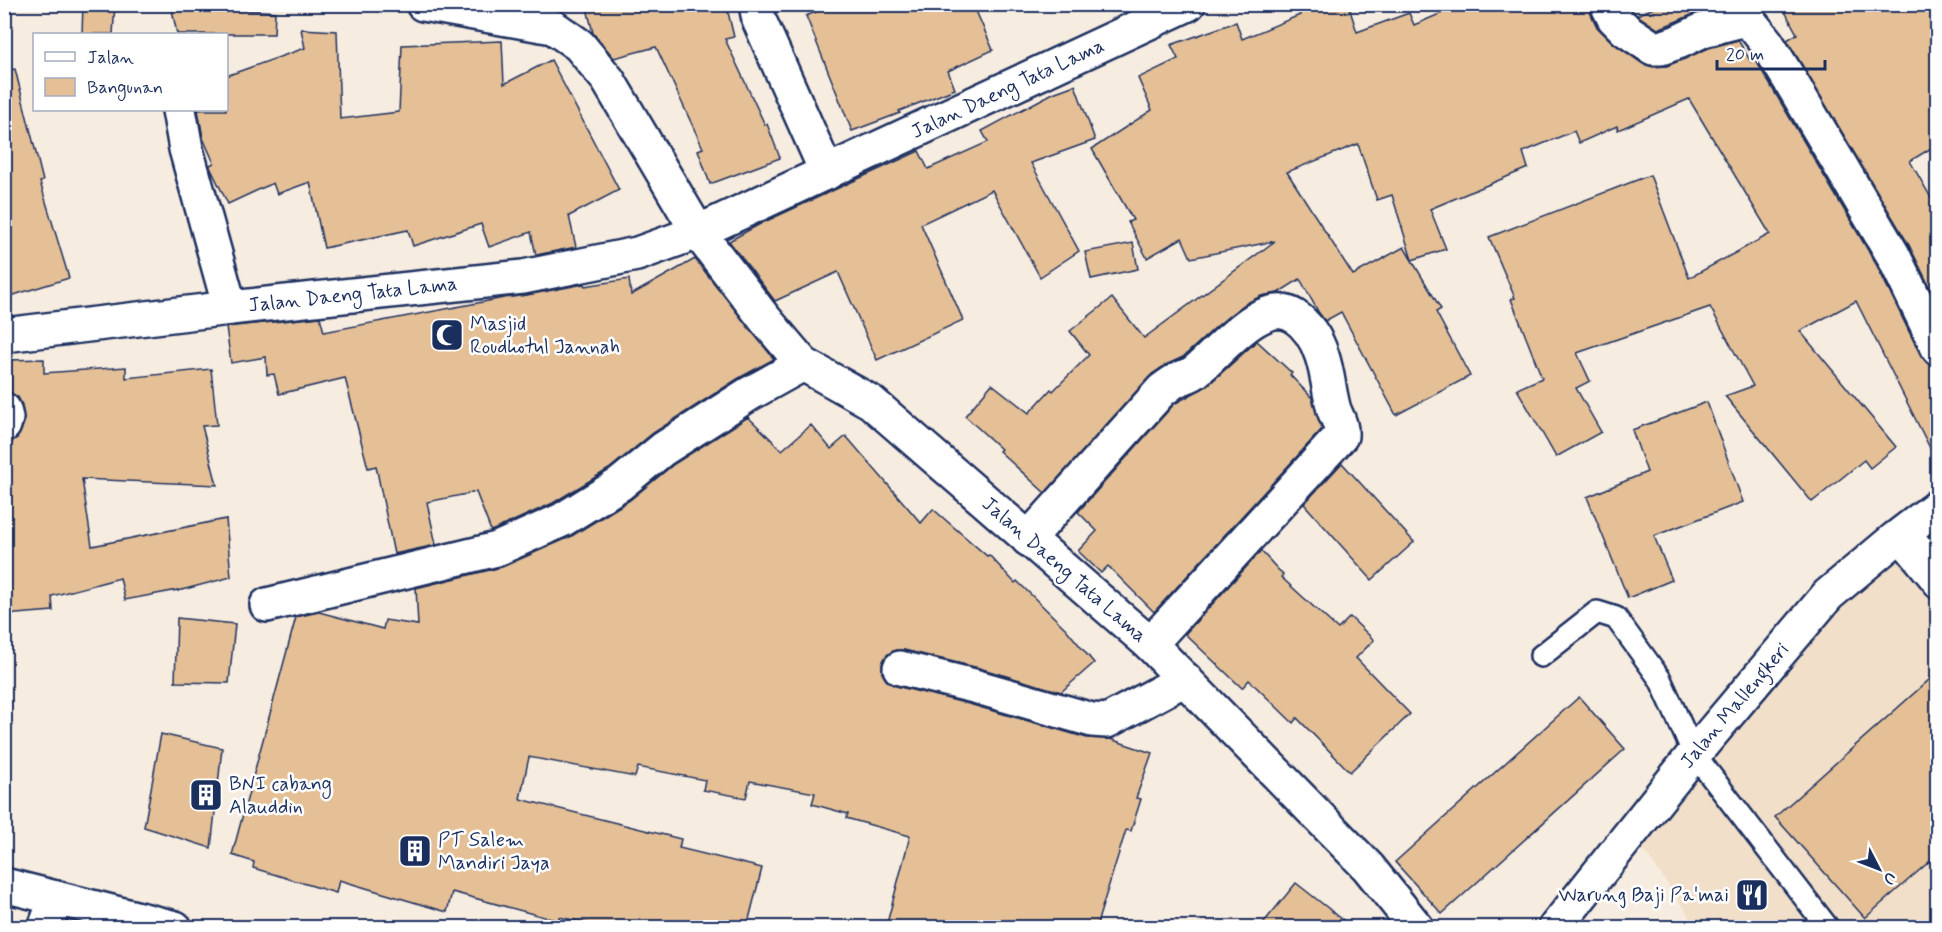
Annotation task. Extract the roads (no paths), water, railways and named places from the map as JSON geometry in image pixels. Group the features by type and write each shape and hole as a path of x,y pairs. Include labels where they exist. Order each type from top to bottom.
{"main road":[{"path":"423,4 549,16 579,45 608,80 698,232"},
{"path":"756,4 759,20 827,172"},
{"name":"Jalan Daeng Tata Lama","path":"4,335 523,277 637,254 698,232 1188,4"},
{"path":"1606,4 1614,18 1626,30 1653,48 1661,48 1678,42 1703,30 1738,21 1750,22 1767,43 1893,255 1938,348"},
{"path":"179,111 186,149 230,308"},
{"name":"Jalan Daeng Tata Lama","path":"698,232 764,318 803,364 871,402 1150,644 1368,867 1417,927"},
{"path":"1028,539 1162,390 1196,371 1251,322 1272,311 1287,311 1302,322 1317,341 1328,374 1334,409 1342,428 1341,436 1150,644"},
{"path":"267,605 497,549 562,520 620,484 663,449 749,394 803,364"},
{"path":"4,410 4,425"},
{"name":"Jalan Mallengkeri","path":"1555,927 1694,754 1828,595 1938,506"},
{"path":"900,668 974,686 1092,720 1107,721 1185,679"},
{"path":"5,889 50,913 175,927"}],"lane":[{"path":"1901,534 1938,565"},
{"path":"1901,534 1938,589"},
{"path":"1541,656 1597,612 1616,618 1660,679 1694,754 1828,927"}],"place":[{"name":"Masjid Roudhotul Jannah","path":"447,335"},
{"name":"BNI cabang Alauddin","path":"206,795"},
{"name":"PT Salem Mandiri Jaya","path":"415,851"},
{"name":"Warung Baji Pa'mai","path":"1752,895"}]}
